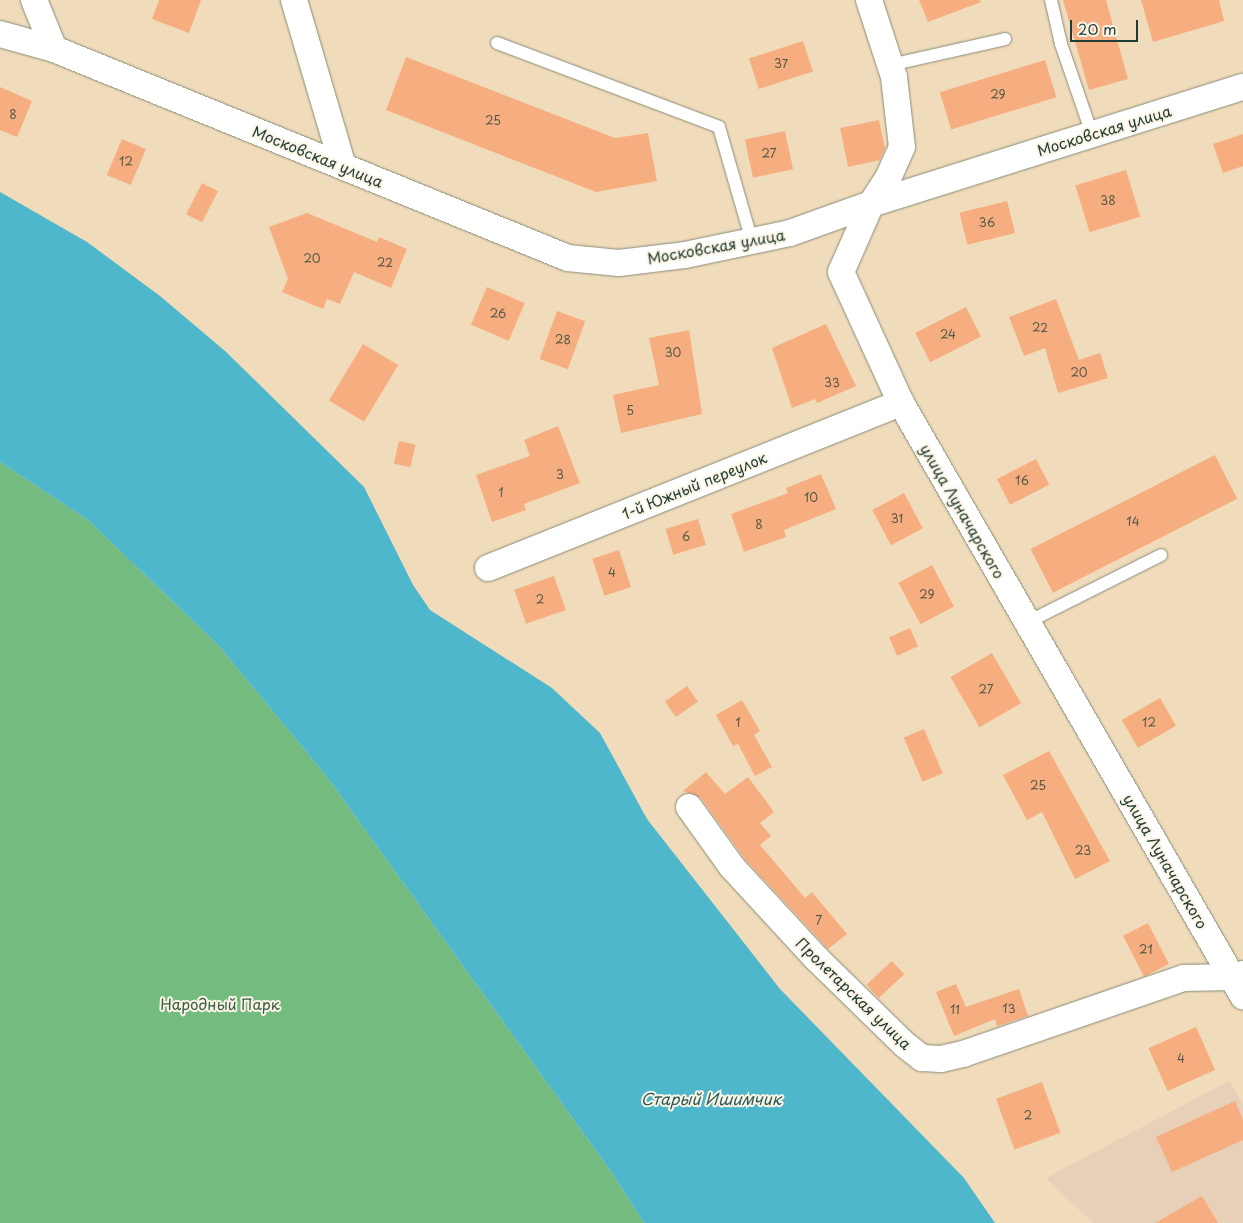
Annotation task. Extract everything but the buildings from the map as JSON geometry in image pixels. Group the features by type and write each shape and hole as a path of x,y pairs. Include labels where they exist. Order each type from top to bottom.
{"street":[{"path":"34,0 54,49"},
{"path":"294,0 343,166"},
{"name":"улица Луначарского","path":"869,0 890,65 900,112 902,147 888,178 871,204 841,272 901,403 1240,982"},
{"name":"Московская улица","path":"0,34 54,49 568,258 619,263 685,255 790,233 871,204 1243,86"},
{"name":"1-й Южный переулок","path":"488,568 901,403"},
{"name":"Пролетарская улица","path":"689,807 732,867 817,959 904,1044 922,1058 941,1059 963,1054 1184,978 1240,982"}],"lane":[{"path":"1051,0 1061,44 1092,134"},
{"path":"890,65 1005,40"},
{"path":"496,43 719,127 752,241"},
{"path":"1028,622 1161,555"}],"shaded area":[{"path":"1229,1081 1243,1105 1243,1223 1093,1223 1046,1178"}],"green space":[{"name":"Народный Парк","path":"0,462 88,520 219,646 327,777 612,1173 644,1223 0,1223"}],"water":[{"name":"Старый Ишимчик","path":"0,192 87,242 160,296 225,351 364,487 413,585 430,610 552,688 600,733 647,819 780,989 964,1178 995,1223 644,1223 612,1173 327,777 219,646 88,520 0,462"}]}
